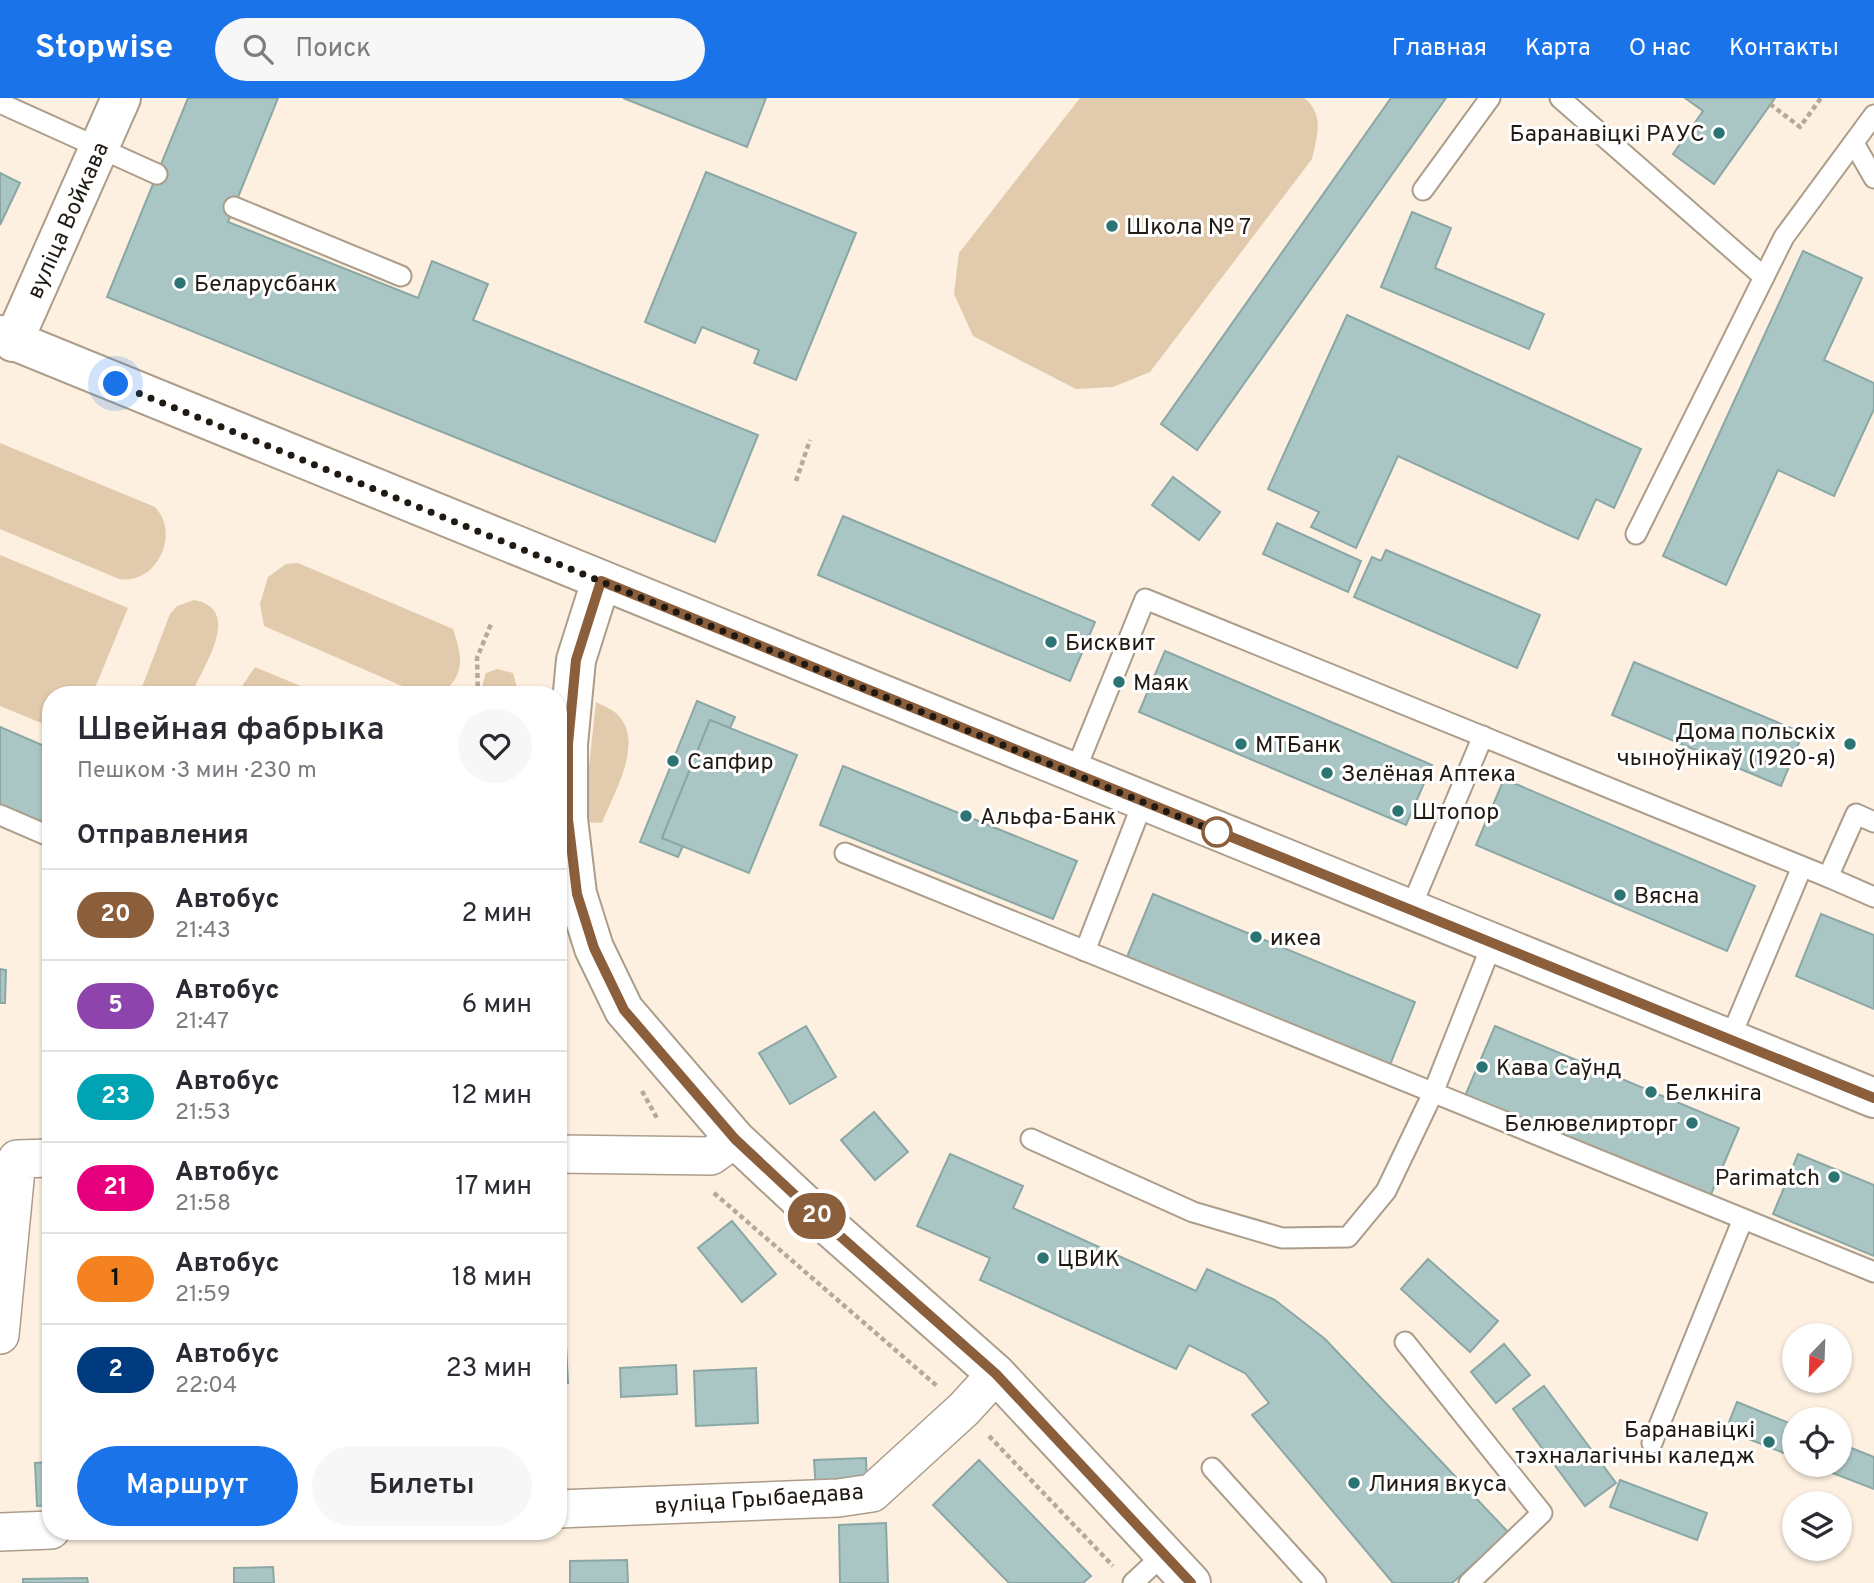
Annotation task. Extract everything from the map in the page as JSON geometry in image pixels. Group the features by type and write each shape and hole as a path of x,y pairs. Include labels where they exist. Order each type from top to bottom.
{"main road":[{"name":"вуліца Войкава","path":"7,339 121,98"},
{"path":"7,339 1874,1098"},
{"path":"601,581 576,660 568,744 568,819 577,894 594,948 624,1010 735,1139 996,1374 1191,1583"}],"street":[{"path":"567,1154 711,1156 735,1139"},
{"path":"0,1335 17,1159 42,1158"},
{"name":"вуліца Грыбаедава","path":"567,1509 838,1498 872,1493 964,1409 996,1374"},
{"path":"0,1532 42,1530"}],"lane":[{"path":"1423,190 1490,98"},
{"path":"1560,98 1764,277"},
{"path":"0,103 157,174"},
{"path":"1636,534 1784,237 1855,145 1874,115"},
{"path":"1855,145 1874,178"},
{"path":"234,207 401,276"},
{"path":"1074,774 1145,599 1874,897"},
{"path":"1410,910 1483,736"},
{"path":"1085,951 1143,802"},
{"path":"1828,877 1856,814 1874,822"},
{"path":"0,815 42,833"},
{"path":"845,853 1874,1272"},
{"path":"1730,1041 1802,867"},
{"path":"1031,1139 1193,1212 1282,1238 1348,1237 1386,1191 1433,1093 1492,944"},
{"path":"1652,1443 1744,1219"},
{"path":"1405,1342 1542,1513 1469,1583"},
{"path":"1212,1468 1316,1583"},
{"path":"1133,1583 1164,1554"}],"path":[{"path":"1770,104 1800,127 1821,98"},
{"path":"796,481 810,440"},
{"path":"478,686 477,658 491,624"}],"shaded area":[{"name":"Школа № 7","path":"1080,98 1304,98 1315,111 1318,126 1312,159 1150,372 1113,387 1076,389 973,336 954,294 959,253"},
{"path":"0,443 155,507 166,530 161,555 154,566 132,579 119,579 0,529"},
{"path":"0,555 128,608 96,686 42,686 42,723 0,706"},
{"path":"298,563 453,629 460,656 455,679 450,686 402,686 264,626 260,604 268,577 286,564"},
{"path":"194,600 209,606 216,615 218,627 210,655 195,686 142,686 170,614 177,606"},
{"path":"255,667 301,686 242,686"},
{"path":"497,669 513,673 517,686 482,686 486,673"},
{"path":"596,702 619,716 626,728 628,741 624,770 602,823 583,822"}],"building":[{"path":"188,98 278,98 228,222 418,298 432,261 488,284 473,320 758,435 715,542 107,297"},
{"path":"623,98 766,98 747,147"},
{"path":"1391,98 1446,98 1197,450 1161,424"},
{"name":"Баранавіцкі РАУС","path":"1685,98 1775,98 1714,184 1673,154 1703,111"},
{"path":"706,172 856,233 796,380 754,363 759,350 702,327 695,343 645,322"},
{"path":"0,173 20,183 0,225"},
{"path":"1412,212 1451,228 1435,268 1544,314 1529,349 1381,287"},
{"path":"1803,251 1862,278 1824,360 1874,383 1874,409 1834,496 1778,470 1726,585 1663,556"},
{"path":"1347,315 1641,449 1614,508 1596,499 1578,539 1398,456 1356,548 1311,527 1319,512 1268,489"},
{"path":"1173,477 1220,512 1199,540 1152,505"},
{"path":"843,516 1095,622 1070,681 818,575"},
{"path":"1277,523 1361,561 1348,592 1263,554"},
{"path":"1386,550 1540,615 1517,668 1354,597 1372,557 1381,561"},
{"path":"1165,651 1432,765 1406,825 1139,712"},
{"path":"1634,662 1803,733 1781,786 1612,715"},
{"path":"697,701 735,717 730,728 710,720 662,838 683,846 678,857 640,842"},
{"path":"710,720 797,755 749,873 662,838"},
{"path":"0,727 42,745 42,823 0,805"},
{"path":"843,766 1077,861 1053,919 820,825"},
{"path":"1504,779 1755,886 1727,951 1476,845"},
{"path":"1153,894 1415,1002 1390,1065 1127,957"},
{"path":"1821,914 1874,935 1874,1009 1796,976"},
{"path":"0,969 6,970 5,1003 0,1003"},
{"path":"806,1026 836,1077 790,1104 759,1053"},
{"path":"1495,1026 1739,1128 1709,1199 1465,1096"},
{"path":"874,1112 908,1152 875,1180 841,1140"},
{"path":"950,1154 1023,1186 1013,1208 1196,1291 1207,1269 1275,1300 1325,1339 1509,1533 1452,1583 1393,1583 1252,1415 1269,1403 1245,1373 1189,1345 1176,1369 980,1280 990,1258 917,1226"},
{"path":"1798,1154 1874,1185 1874,1256 1773,1214"},
{"path":"732,1221 776,1274 742,1302 698,1248"},
{"path":"1428,1259 1498,1321 1470,1352 1401,1289"},
{"path":"1504,1344 1530,1375 1496,1403 1471,1372"},
{"path":"676,1365 677,1394 621,1397 620,1368"},
{"path":"756,1368 758,1423 696,1426 694,1371"},
{"path":"1544,1386 1616,1483 1585,1506 1513,1409"},
{"path":"1737,1402 1782,1420 1782,1452 1726,1430"},
{"path":"1852,1448 1874,1457 1874,1489 1843,1477 1852,1477"},
{"path":"866,1458 867,1487 816,1489 814,1460"},
{"path":"979,1460 1091,1576 1083,1583 1009,1583 933,1505"},
{"path":"35,1463 42,1463 42,1506 37,1506"},
{"path":"1620,1480 1707,1513 1697,1540 1610,1507"},
{"path":"886,1523 888,1583 840,1583 839,1525"},
{"path":"627,1560 628,1583 570,1583 570,1561"},
{"path":"273,1567 274,1583 234,1583 234,1568"},
{"path":"87,1578 88,1583 23,1583 23,1579"}],"bus line":[{"name":"20","path":"1191,1583 996,1374 735,1139 624,1010 594,948 577,894 568,819 568,744 576,660 601,581 1874,1098"}],"place":[{"name":"Баранавіцкі РАУС","path":"1719,133"},
{"name":"Школа № 7","path":"1112,226"},
{"name":"Беларусбанк","path":"180,283"},
{"name":"Бисквит","path":"1051,642"},
{"name":"Маяк","path":"1119,682"},
{"name":"МТБанк","path":"1241,744"},
{"name":"Дома польскіх чыноўнікаў (1920-я)","path":"1850,744"},
{"name":"Сапфир","path":"673,761"},
{"name":"Зелёная Аптека","path":"1327,773"},
{"name":"Штопор","path":"1398,811"},
{"name":"Альфа-Банк","path":"966,816"},
{"name":"Вясна","path":"1620,895"},
{"name":"икеа","path":"1256,937"},
{"name":"Кава Саўнд","path":"1482,1067"},
{"name":"Белкніга","path":"1651,1092"},
{"name":"Белювелирторг","path":"1692,1123"},
{"name":"Parimatch","path":"1834,1177"},
{"name":"ЦВИК","path":"1043,1258"},
{"name":"Баранавіцкі тэхналагічны каледж","path":"1769,1442"},
{"name":"Линия вкуса","path":"1354,1483"}],"route":[{"path":"116,384 1217,832"}]}
